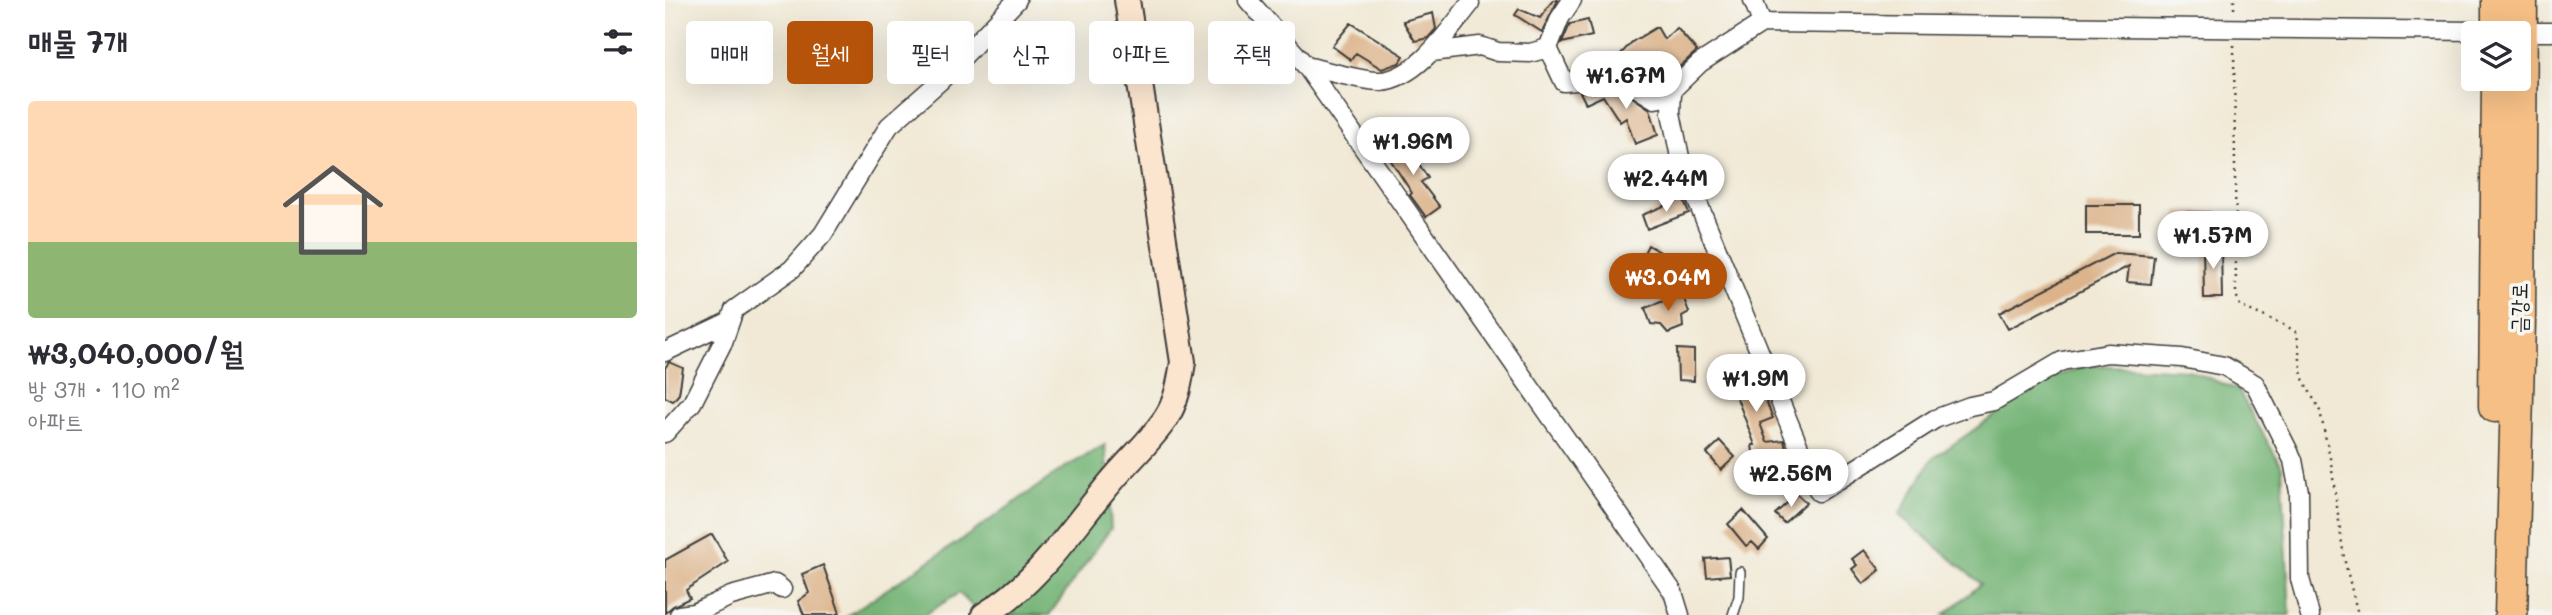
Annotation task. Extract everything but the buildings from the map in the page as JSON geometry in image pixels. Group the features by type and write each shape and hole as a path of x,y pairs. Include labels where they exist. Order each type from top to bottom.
{"highway":[{"path":"2491,21 2498,0"},
{"name":"금강로","path":"2511,615 2519,323 2521,0"},
{"name":"금강로","path":"2493,615 2498,91"}],"street":[{"path":"665,433 692,403 723,342 734,310 792,269 824,233 889,126 940,82 1017,0"},
{"path":"984,615 1020,587 1060,547 1084,514 1167,416 1179,391 1183,362 1127,0"},
{"path":"1248,0 1306,66 1673,592 1680,615"},
{"path":"1572,0 1560,18 1548,48 1564,82 1589,80 1611,69 1655,99 1672,96"},
{"path":"1753,0 1762,23"},
{"path":"1306,66 1381,81 1402,75 1432,52 1470,4"},
{"path":"2311,615 2300,579 2299,492 2293,460 2255,384 2224,366 2182,358 2108,353 2062,361 1994,401 1970,406 1935,419 1819,492 1681,162 1671,113 1672,90 1700,63 1762,23 2461,31"},
{"path":"1432,52 1480,46 1498,52 1530,53 1548,48"},
{"path":"665,352 730,321"},
{"path":"679,615 694,613 757,588 775,584 782,589"}],"lane":[{"path":"1733,615 1739,597 1740,572"}],"path":[{"path":"2234,0 2236,293 2240,306 2297,333 2302,377 2320,411 2331,463 2344,558 2358,615"}],"green space":[{"path":"2089,365 2189,370 2238,390 2282,467 2290,615 1944,615 1981,584 1899,515 1932,459 2046,380"},
{"path":"1105,445 1111,528 1049,615 981,615 959,593 924,615 848,615 1064,468"}]}
